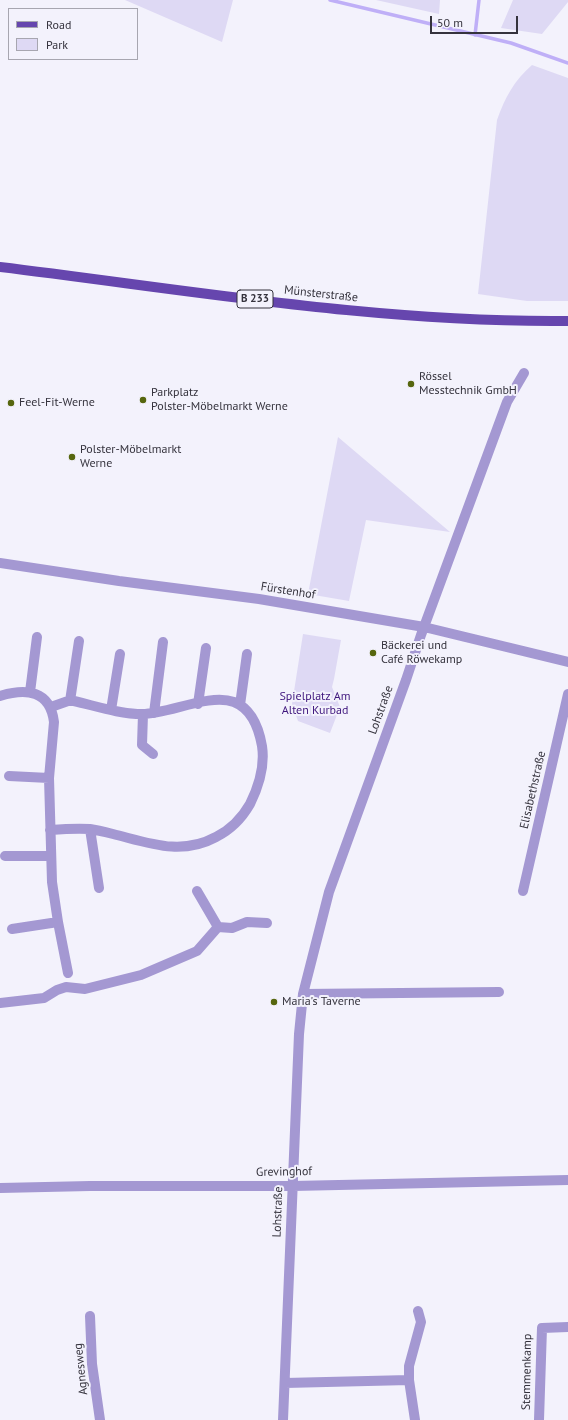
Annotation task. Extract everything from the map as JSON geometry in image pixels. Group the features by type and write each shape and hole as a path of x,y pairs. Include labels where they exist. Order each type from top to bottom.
{"main road":[{"name":"Münsterstraße","path":"0,267 386,314 503,321 568,321"}],"street":[{"name":"Lohstraße","path":"283,1420 299,1034 303,994 329,892 507,402 524,373"},
{"name":"Fürstenhof","path":"0,563 119,581 259,599 424,627 568,662"},
{"path":"30,692 38,637"},
{"path":"70,701 79,641"},
{"path":"154,713 163,642"},
{"path":"198,704 206,648"},
{"path":"111,710 120,654"},
{"path":"240,705 248,654"},
{"path":"0,696 19,692 30,692 40,697 51,707 54,722 49,778 52,882 68,973"},
{"name":"Elisabethstraße","path":"522,891 568,694"},
{"path":"50,830 90,829 162,846 177,848 198,845 232,827 244,813 258,786 263,764 263,753 258,729 253,719 244,708 233,702 218,699 143,714 111,710 70,701 51,707"},
{"path":"143,714 142,744 153,754"},
{"path":"9,776 49,778"},
{"path":"90,829 99,888"},
{"path":"5,856 51,856"},
{"path":"197,891 218,927"},
{"path":"12,930 58,922"},
{"path":"218,927 232,928 247,922 267,923"},
{"path":"0,1003 44,998 57,990 66,987 85,990 141,975 197,951 218,927"},
{"path":"303,994 500,992"},
{"name":"Grevinghof","path":"0,1188 98,1186 292,1186 568,1180"},
{"path":"415,1420 408,1380 409,1366 421,1322 418,1311"},
{"name":"Agnesweg","path":"90,1316 92,1364 100,1420"},
{"name":"Stemmenkamp","path":"539,1420 542,1328 568,1327"},
{"path":"285,1383 408,1380"}],"green space":[{"path":"125,0 233,0 222,42"},
{"path":"376,0 440,0 439,14"},
{"path":"513,0 568,0 568,2 542,34 501,28"},
{"path":"532,65 568,78 568,301 527,301 478,294 497,120 503,104 511,90 520,77"},
{"path":"338,437 450,532 366,520 349,601 308,594"},
{"name":"Spielplatz Am Alten Kurbad","path":"303,634 341,640 332,687 340,707 330,733 298,721 292,704"}],"waterway":[{"path":"330,0 511,43 568,63"},
{"path":"475,35 479,0"}],"place":[{"name":"Rössel Messtechnik GmbH","path":"411,384"},
{"name":"Parkplatz Polster-Möbelmarkt Werne","path":"143,400"},
{"name":"Feel-Fit-Werne","path":"11,403"},
{"name":"Polster-Möbelmarkt Werne","path":"72,457"},
{"name":"Bäckerei und Café Röwekamp","path":"373,653"},
{"name":"Maria's Taverne","path":"274,1002"}]}
